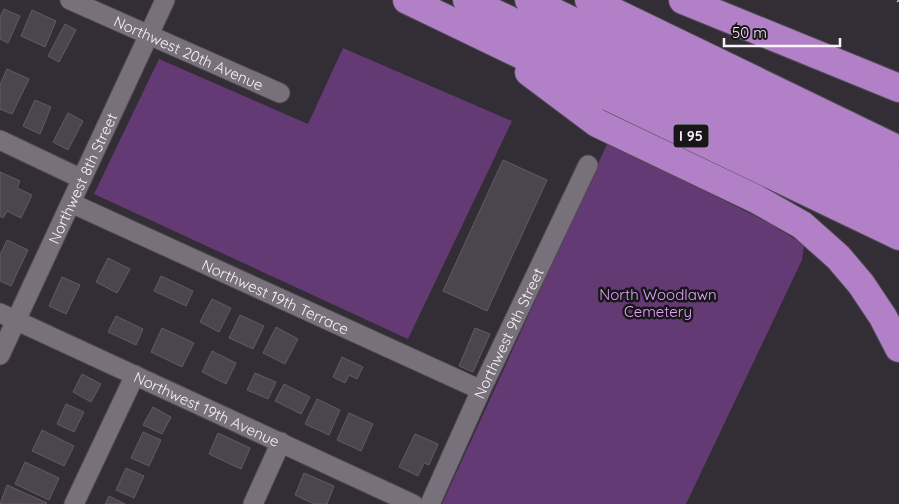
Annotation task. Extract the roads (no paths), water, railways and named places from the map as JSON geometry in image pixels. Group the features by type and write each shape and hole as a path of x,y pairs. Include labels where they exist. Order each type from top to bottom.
{"highway":[{"name":"I 95","path":"407,0 899,236"},
{"path":"467,0 899,207"},
{"path":"529,0 899,180"},
{"path":"589,0 899,150"},
{"path":"683,0 899,88"},
{"path":"482,36 597,123 756,199 802,225 825,245 861,284 883,316 899,348"}],"street":[{"name":"Northwest 20th Avenue","path":"70,0 280,93"},
{"name":"Northwest 8th Street","path":"0,355 8,317 71,203 164,0"},
{"path":"0,140 82,179"},
{"name":"Northwest 9th Street","path":"430,504 481,390 588,165"},
{"name":"Northwest 19th Terrace","path":"71,203 481,390"},
{"name":"Northwest 19th Avenue","path":"8,317 413,504"},
{"path":"74,504 135,375"},
{"path":"252,504 281,442"}],"park label":[{"name":"North Woodlawn Cemetery","path":"658,302"}]}
